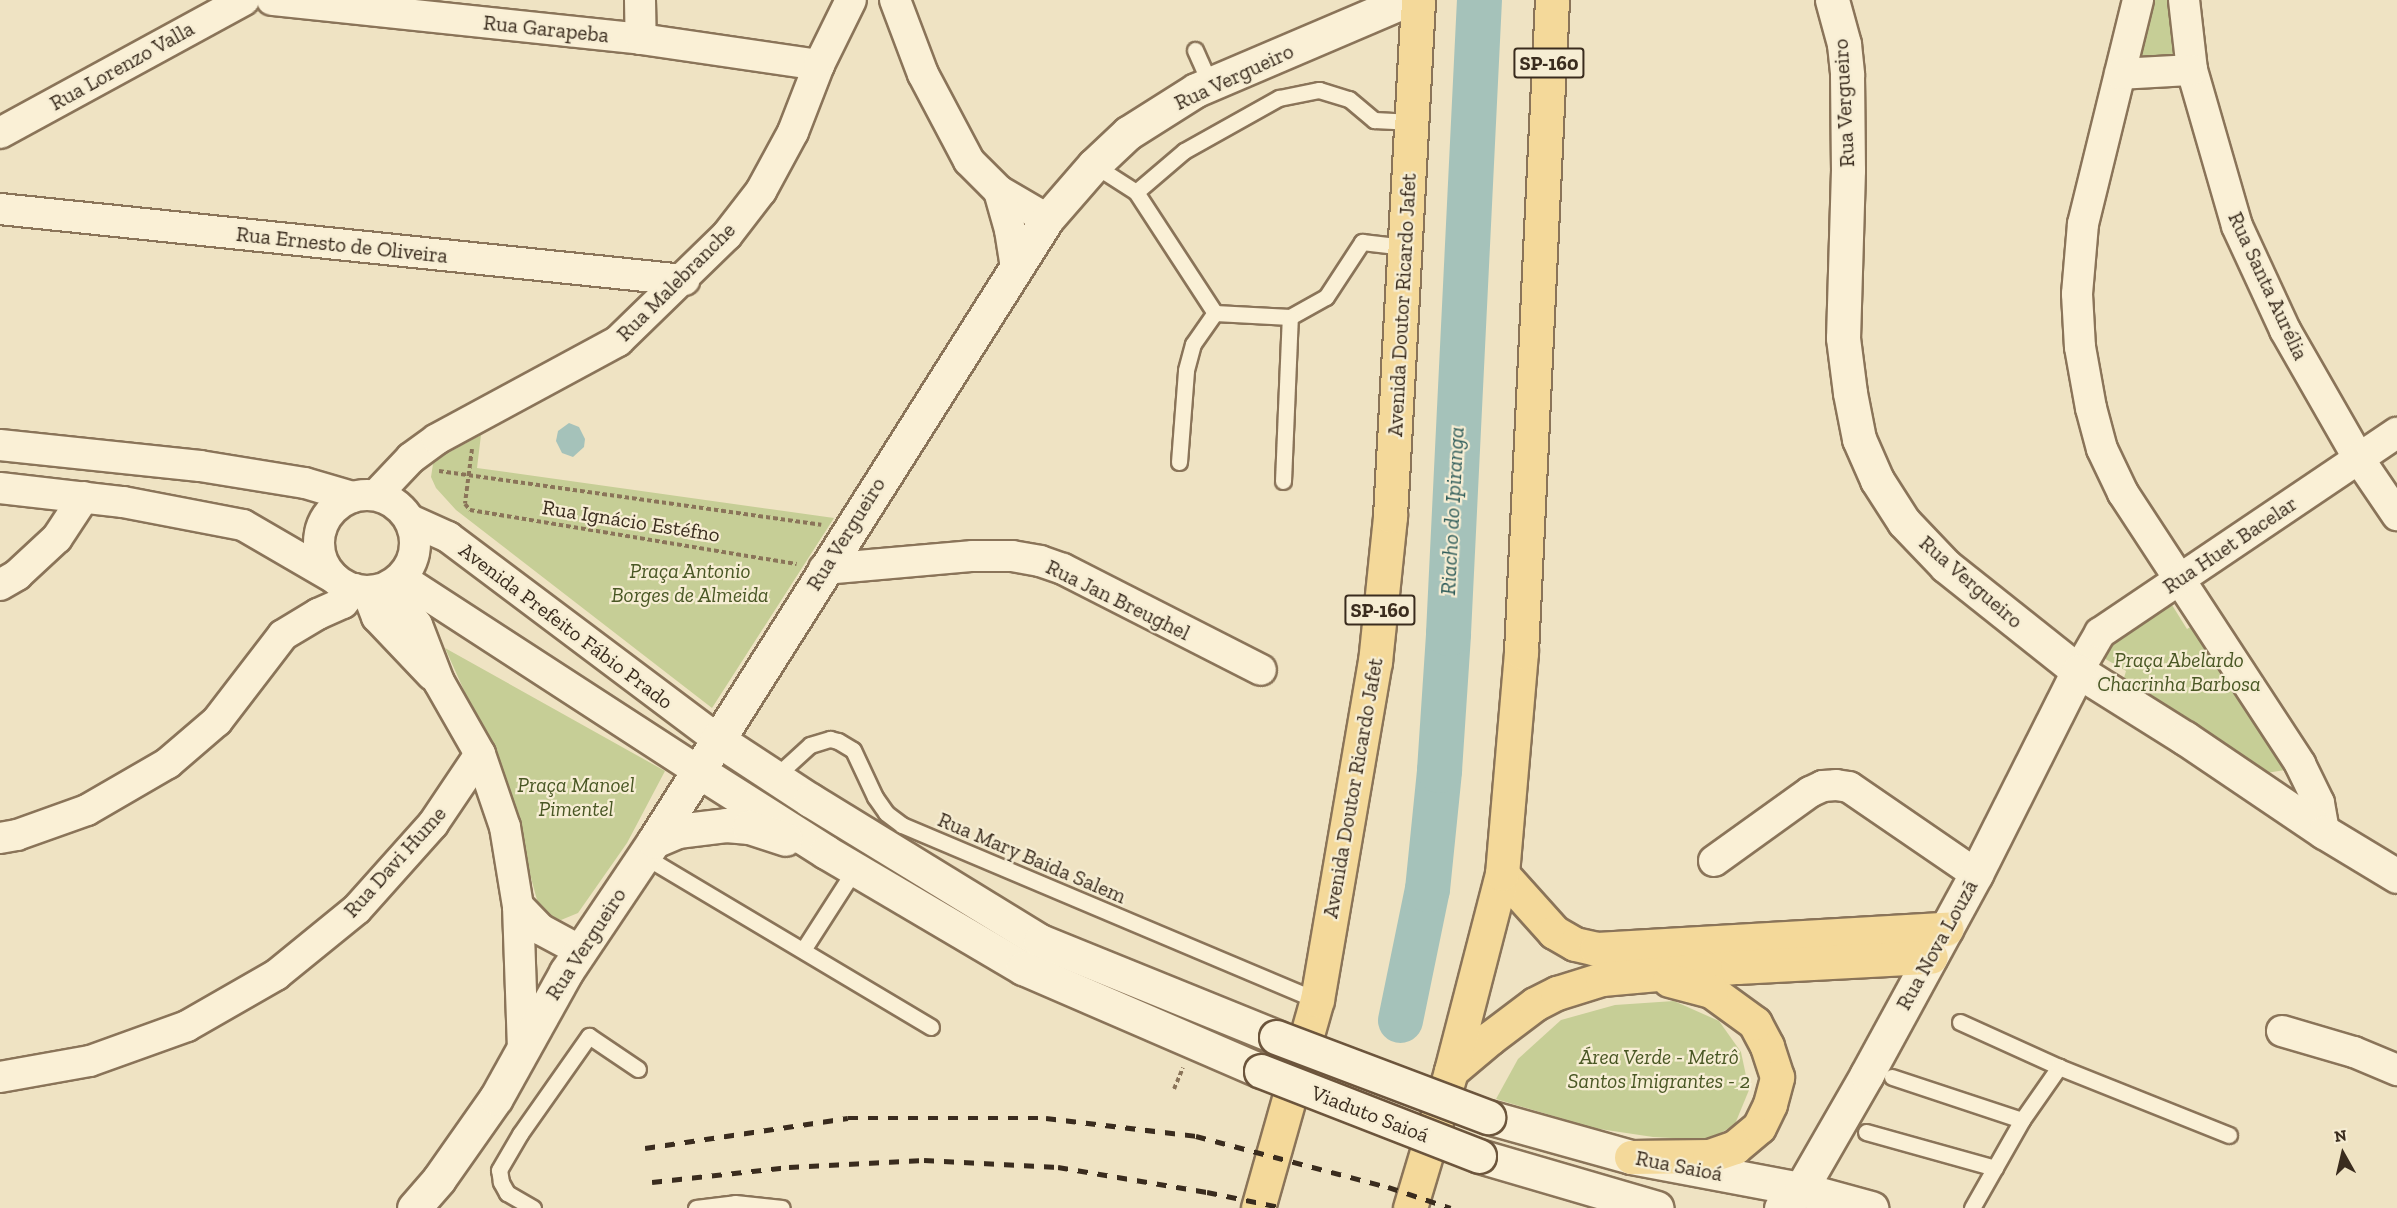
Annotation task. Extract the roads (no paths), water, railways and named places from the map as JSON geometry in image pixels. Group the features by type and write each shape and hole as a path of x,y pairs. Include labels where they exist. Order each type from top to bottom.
{"main road":[{"name":"Rua Vergueiro","path":"414,1208 439,1179 474,1131 579,950 649,848 1047,219 1095,165 1128,133 1210,84 1407,0"},
{"name":"Avenida Doutor Ricardo Jafet","path":"1258,1208 1317,1000 1375,662 1390,516 1418,0"},
{"name":"SP-160","path":"1410,1208 1451,1071 1502,874 1521,652 1552,0"},
{"name":"Rua Vergueiro","path":"1832,0 1844,44 1847,75 1848,170 1843,338 1859,439 1877,480 1904,522 1946,566 2078,672 2192,743 2324,832 2397,876"},
{"name":"Rua Nova Louzã","path":"1791,1199 1939,943 2078,672"},
{"name":"Viaduto Saioá","path":"717,739 1040,941 1276,1037 1488,1117"},
{"path":"697,770 826,852"},
{"path":"649,848 677,831 726,825 749,827 826,852"},
{"name":"Viaduto Saioá","path":"826,852 1023,968 1261,1071 1479,1156 1657,1208"},
{"path":"1502,874 1554,932 1575,944 1596,949 1939,943"},
{"path":"1451,1071 1512,1020 1557,993 1602,979 1939,943"},
{"path":"1631,1157 1709,1156 1735,1147 1759,1127 1770,1104 1777,1077 1767,1046 1755,1023 1711,991 1647,974"},
{"name":"Rua Saioá","path":"1488,1117 1791,1199 1871,1208"}],"street":[{"name":"Rua Lorenzo Valla","path":"0,133 244,0"},
{"name":"Rua Garapeba","path":"273,0 642,39 819,65"},
{"path":"640,0 642,39"},
{"name":"Rua Malebranche","path":"364,496 437,439 618,341 684,280 727,235 761,191 793,132 819,65 851,0"},
{"path":"895,0 923,74 969,161 999,192 1047,219"},
{"path":"2138,0 2083,224 2077,294 2080,347 2091,408 2102,449 2123,493 2300,764 2319,803 2324,832"},
{"name":"Rua Santa Aurélia","path":"2184,0 2192,70 2237,226 2285,330 2359,459 2397,515"},
{"path":"2120,74 2192,70"},
{"path":"999,192 1010,230 1016,269"},
{"name":"Rua Ernesto de Oliveira","path":"0,209 684,280"},
{"name":"Rua Huet Bacelar","path":"2078,672 2100,633 2397,433"},
{"path":"0,445 200,466 389,499 401,508 410,520 415,532 416,550 411,565 283,635 217,721 168,763 87,810 17,835 0,838"},
{"name":"Avenida Prefeito Fábio Prado","path":"0,488 84,497 195,514 243,525 697,770"},
{"path":"364,496 332,509 321,530 319,547 323,564 365,592 410,615 417,625 439,682 480,754 505,827 518,906 523,1047"},
{"path":"0,585 17,575 57,538 84,497"},
{"name":"Avenida Prefeito Fábio Prado","path":"410,520 448,537 717,739"},
{"name":"Rua Jan Breughel","path":"824,569 973,556 1012,556 1040,561 1063,569 1261,670"},
{"name":"Rua Davi Hume","path":"0,1077 90,1061 187,1026 276,975 357,909 433,824 480,754"},
{"path":"1714,861 1810,792 1823,786 1836,785 1849,787 1976,874"},
{"path":"518,906 540,929 579,950"},
{"path":"2282,1031 2354,1052 2397,1070"}],"lane":[{"path":"1195,50 1210,84"},
{"path":"1136,192 1193,146 1279,98 1319,90 1349,99 1374,120 1413,122"},
{"path":"1095,165 1136,192 1215,313"},
{"path":"1215,313 1290,317 1326,297 1362,243 1406,247"},
{"path":"1179,462 1188,361 1193,344 1215,313"},
{"path":"1283,481 1290,317"},
{"name":"Rua Mary Baida Salem","path":"775,777 810,745 830,739 838,741 853,750 875,797 886,813 902,825 1317,1000"},
{"path":"649,848 803,950 932,1027"},
{"path":"803,950 855,869"},
{"path":"1960,1022 2059,1067 2229,1135"},
{"path":"533,1208 507,1193 501,1182 500,1170 520,1134 589,1036 638,1069"},
{"path":"1972,1208 2022,1120 2059,1067"},
{"path":"1892,1077 2022,1120"},
{"path":"1866,1132 1995,1168"},
{"path":"696,1208 735,1203 782,1208"}],"water":[{"path":"569,423 579,427 585,439 584,447 573,457 562,453 556,441 558,431"}],"waterway":[{"name":"Riacho do Ipiranga","path":"1400,1020 1427,889 1439,770 1448,633 1479,0"}],"railway":[{"path":"645,1148 848,1118 1046,1118 1196,1136 1388,1187 1451,1208"},
{"path":"652,1182 789,1167 924,1160 1058,1167 1207,1192 1285,1208"}],"park label":[{"name":"Praça Antonio Borges de Almeida","path":"690,583"},
{"name":"Praça Abelardo Chacrinha Barbosa","path":"2179,672"},
{"name":"Praça Manoel Pimentel","path":"576,797"},
{"name":"Área Verde - Metrô Santos Imigrantes - 2","path":"1659,1069"}]}
